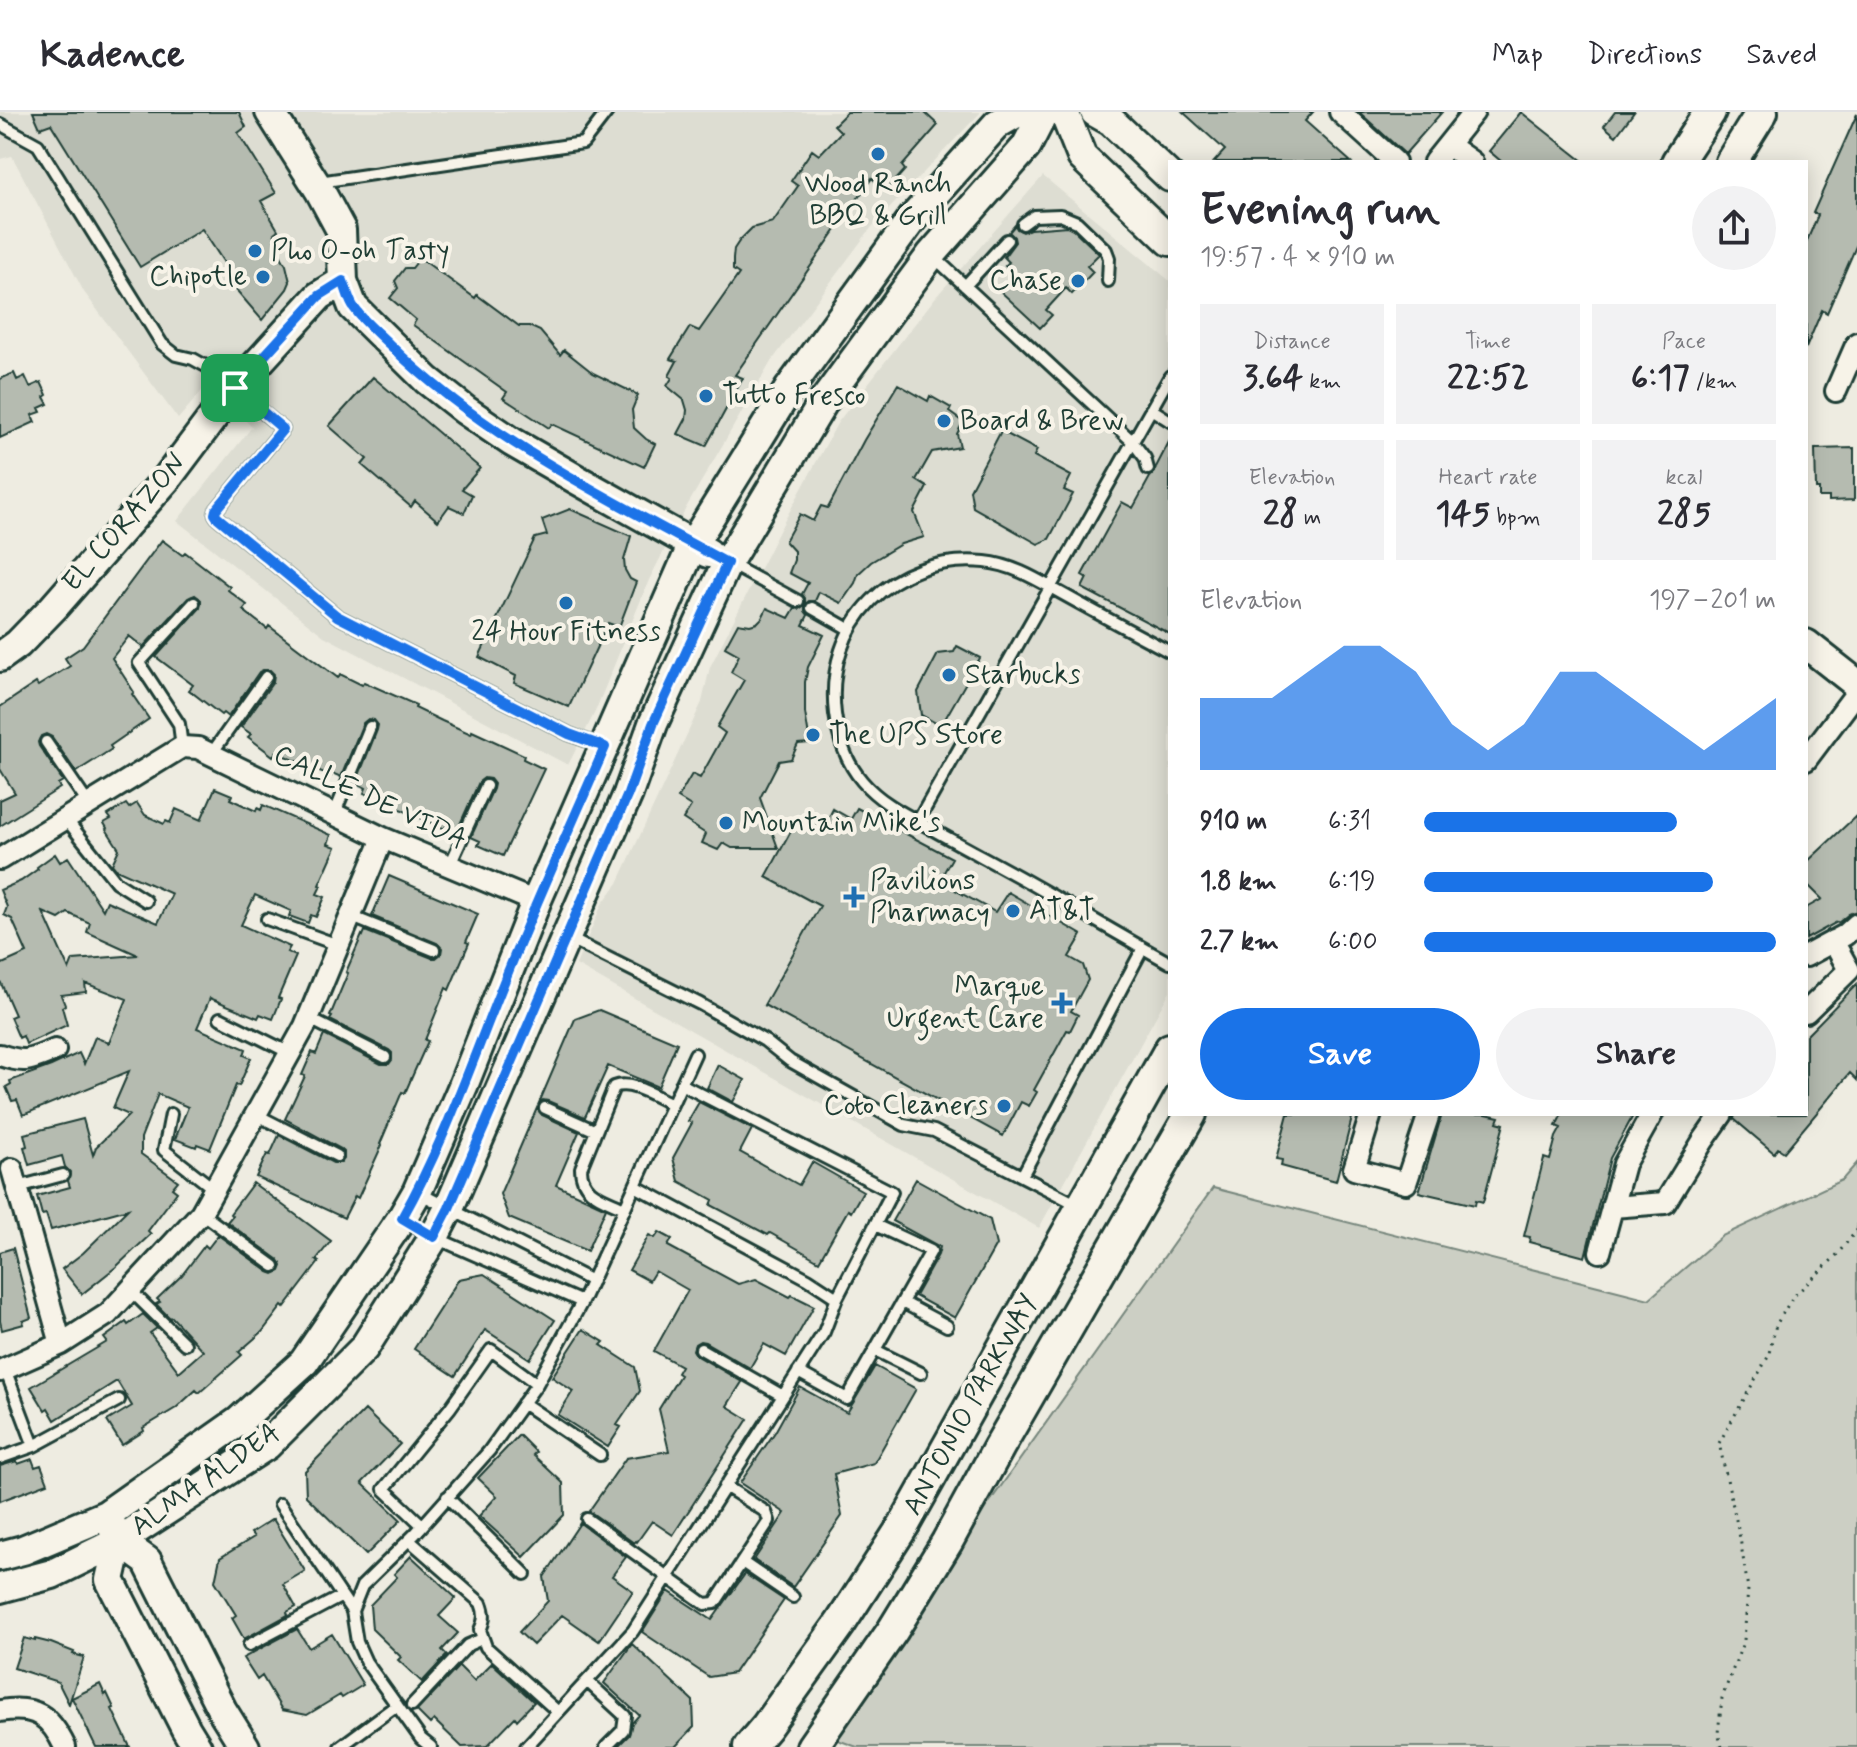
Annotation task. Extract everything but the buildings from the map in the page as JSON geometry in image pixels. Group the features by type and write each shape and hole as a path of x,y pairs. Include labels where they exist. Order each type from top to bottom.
{"main road":[{"path":"270,112 341,230 343,281 353,307 427,380 465,410 512,442 727,563"},
{"name":"ALMA ALDEA","path":"0,1556 23,1550 106,1515 238,1422 304,1362 417,1192 536,902 693,544 789,389 913,218 997,124 1018,112"},
{"name":"ALMA ALDEA","path":"0,1588 52,1574 119,1541 267,1445 364,1348 449,1208 628,794 653,724 727,563 824,401 931,255 1026,147 1044,112"},
{"path":"1064,112 1082,157 1168,239"},
{"path":"1095,112 1111,121 1168,175"},
{"path":"1678,160 1710,112"},
{"path":"1732,160 1762,112"},
{"name":"EL CORAZON","path":"0,657 18,644 53,608 168,477 235,388 319,296 343,281"},
{"path":"1808,646 1857,684"},
{"path":"508,1072 503,1044 506,1027 536,949 536,902"},
{"name":"ANTONIO PARKWAY","path":"749,1747 840,1624 905,1523 1168,1053"},
{"name":"ANTONIO PARKWAY","path":"812,1747 893,1630 947,1542 1190,1116"},
{"path":"106,1515 119,1541 147,1561 222,1710 245,1747"},
{"path":"119,1541 110,1580 197,1747"}],"street":[{"path":"1340,112 1393,160"},
{"path":"1436,160 1474,112"},
{"path":"1448,145 1469,160"},
{"path":"1836,391 1857,343"},
{"path":"1808,757 1857,692"},
{"path":"0,859 182,747"},
{"name":"CALLE DE VIDA","path":"182,747 212,753 383,838 536,902"},
{"path":"2,1370 61,1344 108,1314 201,1213 308,1018 383,838"},
{"path":"1808,955 1845,935 1857,924"},
{"path":"1808,1010 1849,970 1833,941"},
{"path":"0,1055 27,1061 55,1050"},
{"path":"1370,1116 1354,1169 1406,1183 1428,1116"},
{"path":"1600,1252 1624,1164 1651,1116"},
{"path":"1612,1207 1665,1203 1721,1116"},
{"path":"10,1176 61,1344"},
{"path":"0,1711 14,1709 46,1718 54,1725 65,1747"}],"lane":[{"path":"315,183 583,143 607,112"},
{"path":"0,124 38,145 162,344 176,355 193,359 213,370 283,429 216,510 217,517 337,616 569,734 605,747"},
{"path":"1023,224 1034,216 1060,215 1077,222 1106,250 1109,258 1108,281"},
{"path":"965,286 1007,240"},
{"path":"931,255 1132,441 1149,462"},
{"path":"918,821 1168,379"},
{"path":"1151,409 1168,420"},
{"path":"1168,651 1015,569 987,562 953,561 898,579 875,595 849,629 835,671 833,701 837,729 847,758 862,781 884,801 1168,962"},
{"path":"727,563 798,601"},
{"path":"182,747 179,724 139,663 194,603"},
{"path":"812,608 849,629"},
{"path":"212,753 266,677"},
{"path":"334,815 370,727"},
{"path":"46,742 89,805"},
{"path":"449,867 486,786"},
{"path":"66,819 116,882 146,901"},
{"path":"350,916 434,950"},
{"path":"267,919 338,945"},
{"path":"565,937 700,1004 765,1041 790,1061 904,1125 934,1131 1082,1207"},
{"path":"1022,1176 1143,948"},
{"path":"220,1018 290,1053"},
{"path":"308,1018 385,1057"},
{"path":"352,1611 362,1586 409,1540 489,1451 537,1384 582,1302 695,1054"},
{"path":"526,1747 633,1631 824,1332 837,1298 892,1192 681,1084"},
{"path":"624,1208 587,1189 581,1177 581,1168 614,1087 632,1086 672,1104"},
{"path":"545,1108 596,1131"},
{"path":"171,1114 164,1150 214,1189"},
{"path":"255,1114 337,1156"},
{"path":"10,1176 63,1175"},
{"path":"635,1186 808,1279 837,1298"},
{"path":"417,1192 592,1281"},
{"path":"201,1213 274,1266"},
{"path":"402,1218 434,1237 582,1302"},
{"path":"798,1372 847,1399 931,1251 875,1225"},
{"path":"130,1290 185,1344"},
{"path":"902,1302 947,1326"},
{"path":"701,1349 783,1396"},
{"path":"422,1525 384,1489 450,1408 491,1350 537,1384"},
{"path":"875,1350 921,1373"},
{"path":"2,1370 34,1446"},
{"path":"0,1458 34,1446 119,1400"},
{"path":"523,1403 600,1455"},
{"path":"587,1519 705,1604 711,1604 715,1603 769,1521 766,1512 725,1486"},
{"path":"447,1497 525,1574"},
{"path":"280,1504 352,1611 357,1642 366,1662 421,1739 431,1747"},
{"path":"409,1540 481,1603 485,1620 480,1630 486,1647 558,1712"},
{"path":"742,1562 793,1597"},
{"path":"249,1645 342,1596"},
{"path":"412,1705 468,1645 482,1639"},
{"path":"587,1681 625,1716 623,1730 606,1747"},
{"path":"340,1747 397,1705"}],"path":[{"path":"1722,1747 1718,1733 1722,1698 1744,1640 1748,1589 1719,1443 1768,1357 1776,1325 1792,1298 1835,1257 1857,1230"}],"shaded area":[{"path":"0,112 980,113 871,228 771,362 687,506 649,580 595,712 568,765 324,636 177,521 252,427 208,384 178,419 84,292 12,156 0,159"},
{"path":"1043,176 1168,279 1168,995 1039,1228 576,965 602,904 618,883 702,702 710,667 779,531 838,422 935,298"},
{"path":"1857,1163 1857,1747 857,1747 824,1735 1213,1188 1649,1299 1722,1236 1842,1180"}],"place":[{"name":"Wood Ranch BBQ & Grill","path":"878,154"},
{"name":"Pho O-oh Tasty","path":"255,251"},
{"name":"Chipotle","path":"263,277"},
{"name":"Chase","path":"1078,281"},
{"name":"Tutto Fresco","path":"706,396"},
{"name":"Board & Brew","path":"944,421"},
{"name":"24 Hour Fitness","path":"566,603"},
{"name":"Starbucks","path":"949,675"},
{"name":"The UPS Store","path":"813,735"},
{"name":"Mountain Mike's","path":"726,823"},
{"name":"Pavilions Pharmacy","path":"854,897"},
{"name":"AT&T","path":"1013,911"},
{"name":"Marque Urgent Care","path":"1062,1003"},
{"name":"Coto Cleaners","path":"1004,1106"}],"route":[{"path":"343,281 353,307 427,380 465,410 512,442 727,563 653,724 628,794 434,1237 402,1218 417,1192 463,1086 536,902 605,747 569,734 337,616 217,517 216,510 283,429 235,388 319,296 343,281"}]}
